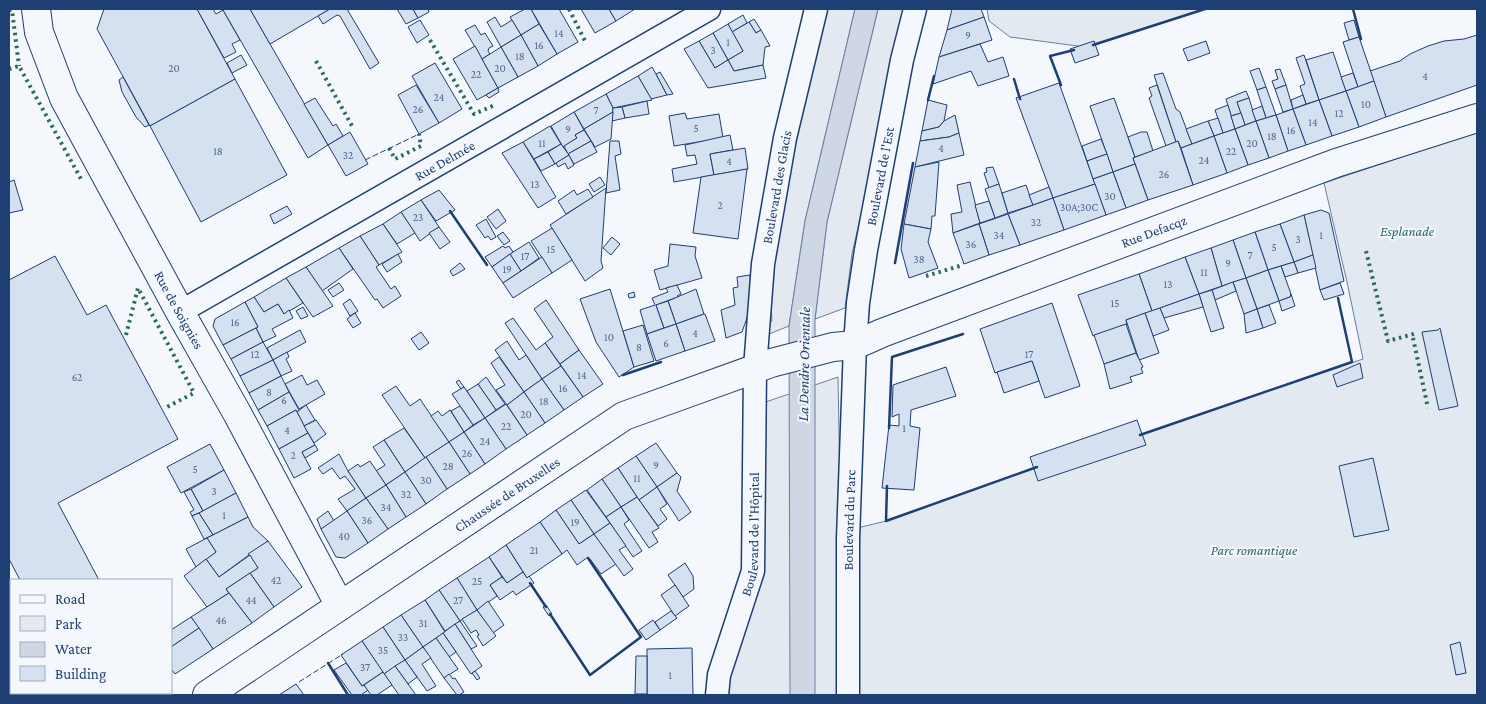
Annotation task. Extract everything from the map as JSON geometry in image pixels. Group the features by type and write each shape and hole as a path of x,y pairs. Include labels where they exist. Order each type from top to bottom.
{"street":[{"name":"Rue de Soignies","path":"36,9 39,32 64,98 180,312 237,412 340,606"},
{"name":"Rue Delmée","path":"180,312 708,9"},
{"name":"Boulevard des Glacis","path":"763,365 763,264 785,138 816,9"},
{"name":"Boulevard de l'Est","path":"844,346 858,303 866,250 902,60 915,9"},
{"name":"Rue Defacqz","path":"844,346 1336,163 1477,118"},
{"name":"Chaussée de Bruxelles","path":"208,695 521,487 624,416 763,365 844,346"},
{"name":"Boulevard du Parc","path":"844,346 848,539 848,695"},
{"name":"Boulevard de l'Hôpital","path":"717,695 719,675 752,571 763,365"}],"green space":[{"path":"822,9 855,9 805,221 789,326 769,334 767,325 772,321 770,288 789,149"},
{"path":"878,9 908,9 852,254 845,308 815,319 827,222"},
{"path":"987,9 1205,9 1085,47 1010,37 989,21"},
{"name":"Parc romantique","path":"1477,132 1477,695 848,695 849,530 886,521 1041,466 1363,359 1324,183"},
{"path":"838,377 841,544 847,695 717,695 742,602 760,404"}],"water":[{"name":"La Dendre Orientale","path":"855,9 878,9 827,222 815,319 815,695 790,695 789,326 805,221"}],"building":[{"path":"104,9 197,9 235,79 150,126 97,29"},
{"path":"197,9 213,9 216,14 223,10 240,40 232,44 236,52 224,58"},
{"path":"250,9 328,145 308,158 223,10"},
{"path":"250,9 330,9 270,44"},
{"path":"330,9 347,9 379,63 370,69 340,16 337,15 323,24 318,16"},
{"path":"397,9 413,9 418,18 406,24"},
{"path":"413,9 428,9 429,12 418,18"},
{"path":"525,9 531,9 539,24 521,35 510,17"},
{"path":"531,9 559,9 578,42 557,54"},
{"path":"581,9 609,9 616,21 595,33"},
{"path":"609,9 635,9 616,21"},
{"path":"952,9 981,9 984,17 947,30"},
{"path":"743,15 747,23 732,32 728,24"},
{"path":"495,17 501,27 512,20 521,35 501,47 487,22"},
{"path":"984,17 992,40 939,57 947,30"},
{"path":"754,19 761,30 756,33 749,22"},
{"path":"420,20 429,35 417,43 408,27"},
{"path":"1354,20 1359,37 1349,40 1344,23"},
{"path":"749,22 756,33 761,30 770,46 765,47 763,65 734,71 728,60 743,51 732,32"},
{"path":"539,24 557,54 538,66 521,35"},
{"path":"728,24 743,51 728,60 713,33"},
{"path":"475,25 481,35 485,33 493,46 489,48 490,54 482,59 465,30"},
{"path":"713,33 728,60 715,68 699,41"},
{"path":"521,35 538,66 518,77 501,47"},
{"path":"1477,35 1477,85 1386,117 1370,71 1400,61 1428,46"},
{"path":"1359,37 1374,81 1358,87 1343,42"},
{"path":"699,41 715,68 728,60 734,71 763,65 766,78 708,88 684,49"},
{"path":"1094,41 1099,55 1075,63 1070,49"},
{"path":"1206,41 1210,53 1188,61 1183,49"},
{"path":"980,44 988,62 1003,57 1009,76 978,86 971,71 933,84 939,57"},
{"path":"475,46 498,88 477,100 453,59"},
{"path":"501,47 518,77 498,88 482,59"},
{"path":"1333,52 1346,91 1319,100 1306,60"},
{"path":"241,55 247,65 232,73 227,63"},
{"path":"1304,55 1319,100 1306,104 1300,86 1305,84 1296,58"},
{"path":"435,63 462,109 439,123 412,76"},
{"path":"652,67 667,95 651,99 638,76"},
{"path":"1259,68 1266,87 1257,90 1250,71"},
{"path":"1280,69 1286,85 1275,89 1272,81 1278,79 1275,70"},
{"path":"660,72 673,94 667,95 656,74"},
{"path":"1163,73 1176,109 1180,112 1192,144 1181,148 1178,141 1176,142 1154,75"},
{"path":"1353,73 1358,87 1346,91 1341,77"},
{"path":"638,76 652,100 613,108 606,94"},
{"path":"123,77 149,125 145,127 136,117 122,92 119,80"},
{"path":"235,79 287,175 201,222 150,126"},
{"path":"1374,81 1386,117 1359,127 1346,91"},
{"path":"1059,83 1095,184 1053,198 1016,98"},
{"path":"416,85 439,123 419,134 398,95"},
{"path":"1157,85 1176,142 1166,146 1149,98 1152,96 1149,88"},
{"path":"1286,85 1293,109 1283,112 1275,89"},
{"path":"1266,87 1276,115 1266,118 1257,90"},
{"path":"498,88 499,92 489,98 486,95"},
{"path":"1246,91 1249,98 1237,102 1241,113 1231,116 1226,99"},
{"path":"1346,91 1359,127 1332,136 1319,100"},
{"path":"606,94 613,112 584,129 574,112"},
{"path":"1303,95 1306,104 1293,109 1291,100"},
{"path":"315,98 333,126 336,124 343,136 328,145 304,104"},
{"path":"1114,98 1135,157 1133,158 1135,164 1113,172 1090,106"},
{"path":"1249,98 1256,121 1245,125 1237,102"},
{"path":"928,100 947,105 944,121 939,127 922,131"},
{"path":"1319,100 1332,136 1306,145 1293,109"},
{"path":"647,101 649,114 625,118 622,107"},
{"path":"1228,105 1235,129 1223,133 1215,110"},
{"path":"1262,106 1266,118 1256,121 1252,110"},
{"path":"622,107 625,118 612,121 613,108"},
{"path":"1293,109 1306,145 1288,151 1276,115"},
{"path":"574,112 584,130 575,135 577,138 563,147 551,126"},
{"path":"613,112 611,139 595,147 584,129"},
{"path":"685,113 687,119 719,114 723,138 674,146 669,116"},
{"path":"1241,113 1245,125 1235,129 1231,116"},
{"path":"955,115 959,133 949,137 920,141 922,131 939,127 944,121"},
{"path":"1276,115 1288,151 1269,158 1256,121"},
{"path":"1218,118 1223,133 1214,136 1208,121"},
{"path":"1208,121 1214,136 1192,144 1186,129"},
{"path":"1256,121 1269,158 1248,165 1235,129"},
{"path":"550,126 561,144 534,159 523,142"},
{"path":"1235,129 1248,165 1227,173 1214,136"},
{"path":"584,130 591,141 568,154 564,146 577,138 575,135"},
{"path":"350,132 368,164 346,176 328,145"},
{"path":"1141,132 1147,132 1153,151 1135,157 1128,137"},
{"path":"959,133 964,155 915,167 920,141 949,137"},
{"path":"730,135 733,150 710,154 714,175 674,182 672,169 697,164 695,155 687,156 685,145"},
{"path":"1214,136 1227,173 1193,185 1181,148"},
{"path":"1101,139 1107,154 1087,161 1082,146"},
{"path":"591,141 597,152 574,164 568,154"},
{"path":"610,141 619,141 621,154 615,156 620,190 606,193"},
{"path":"1178,141 1193,185 1148,200 1133,158"},
{"path":"523,142 556,197 538,208 502,153"},
{"path":"561,144 569,155 555,164 548,152"},
{"path":"745,148 748,169 714,175 710,154"},
{"path":"548,152 555,164 541,171 534,159"},
{"path":"1107,154 1113,172 1093,179 1087,161"},
{"path":"569,155 574,165 568,169 565,163 558,167 556,163"},
{"path":"939,162 935,216 932,216 931,229 904,224 915,167"},
{"path":"1135,164 1148,200 1126,208 1113,172"},
{"path":"993,167 999,184 989,188 984,173 987,172 986,168"},
{"path":"747,169 738,239 693,233 701,177"},
{"path":"1113,172 1126,208 1106,215 1093,179"},
{"path":"600,177 605,185 594,192 589,184"},
{"path":"14,180 23,210 9,213 9,182"},
{"path":"970,182 980,223 953,233 951,214 962,212 957,185"},
{"path":"999,184 1008,213 995,218 985,189"},
{"path":"1095,184 1106,215 1064,230 1053,198"},
{"path":"1026,185 1033,205 1008,213 1002,193"},
{"path":"1049,187 1053,198 1033,205 1029,195"},
{"path":"606,188 601,261 603,268 585,281 550,225"},
{"path":"588,189 593,197 566,214 558,201 574,190 577,195"},
{"path":"439,190 455,210 436,221 421,200"},
{"path":"1053,198 1064,230 1020,245 1008,214"},
{"path":"421,200 439,227 420,241 401,212"},
{"path":"989,201 995,218 980,223 975,205"},
{"path":"287,206 292,214 274,224 270,215"},
{"path":"498,209 506,221 496,229 487,217"},
{"path":"1321,210 1329,213 1344,281 1320,290 1304,215"},
{"path":"401,212 415,233 397,244 383,224"},
{"path":"1008,214 1020,245 989,255 979,224"},
{"path":"1304,215 1313,255 1294,262 1280,224"},
{"path":"486,219 496,237 491,240 488,236 485,238 476,225"},
{"path":"383,224 402,252 379,265 360,236"},
{"path":"904,224 931,229 928,242 938,268 909,278 901,249"},
{"path":"979,224 989,255 964,264 953,233"},
{"path":"1280,224 1294,262 1268,270 1255,232"},
{"path":"439,227 450,242 440,249 429,233"},
{"path":"552,228 572,260 552,273 531,241"},
{"path":"503,232 510,241 504,245 497,236"},
{"path":"1255,232 1268,270 1246,278 1233,240"},
{"path":"360,236 379,265 376,267 391,289 395,286 401,296 383,308 377,299 375,300 339,248"},
{"path":"612,237 620,244 611,255 603,248"},
{"path":"1233,240 1246,278 1222,286 1211,248"},
{"path":"529,242 539,258 521,271 510,254"},
{"path":"670,244 696,247 695,256 702,278 660,290 654,270 668,266"},
{"path":"503,246 505,248 509,246 513,252 492,267 485,257"},
{"path":"339,248 353,269 322,291 306,267"},
{"path":"1211,248 1222,286 1199,294 1185,257"},
{"path":"398,254 402,262 387,272 382,264"},
{"path":"510,254 521,271 503,283 492,267"},
{"path":"1313,255 1316,268 1298,273 1294,262"},
{"path":"55,256 87,315 106,305 178,439 58,503 98,579 19,579 9,559 9,280"},
{"path":"542,257 552,273 513,298 503,283"},
{"path":"1185,257 1199,294 1152,311 1139,274"},
{"path":"1294,262 1298,273 1285,277 1281,266"},
{"path":"460,263 465,269 453,276 450,271"},
{"path":"1281,266 1291,294 1290,297 1279,301 1268,270"},
{"path":"306,267 333,306 313,317 286,278"},
{"path":"1268,270 1279,301 1257,309 1246,278"},
{"path":"1139,274 1152,311 1126,320 1127,324 1093,336 1078,295"},
{"path":"750,275 748,315 742,332 726,338 721,310 735,305 733,288 738,287 737,277"},
{"path":"286,278 303,303 284,314 278,304 264,312 254,297"},
{"path":"1246,278 1257,309 1244,314 1233,282"},
{"path":"1233,282 1236,291 1215,300 1212,290"},
{"path":"339,283 344,290 333,297 328,290"},
{"path":"1340,283 1344,294 1324,300 1320,290"},
{"path":"677,285 681,294 678,297 656,305 664,328 647,334 640,310 655,305 652,298 668,292 666,288"},
{"path":"610,289 634,367 619,377 596,342 580,299"},
{"path":"696,289 704,314 676,324 668,301"},
{"path":"1212,290 1224,328 1211,332 1199,294"},
{"path":"634,292 635,297 629,298 628,294"},
{"path":"1199,294 1203,307 1164,318 1160,308"},
{"path":"1291,294 1295,306 1282,311 1279,301 1290,297"},
{"path":"254,297 264,312 278,304 284,314 289,310 293,318 272,329 276,336 263,342 256,328 258,327 245,302"},
{"path":"350,299 358,311 350,316 343,304"},
{"path":"546,300 579,350 560,364 545,343 553,337 534,309"},
{"path":"668,301 676,324 664,328 656,305"},
{"path":"245,302 258,327 223,345 213,326 215,319"},
{"path":"1052,303 1080,386 1045,398 1032,361 995,373 980,329"},
{"path":"1269,305 1276,323 1263,328 1257,309"},
{"path":"303,307 308,316 301,319 296,311"},
{"path":"1160,308 1169,330 1153,336 1145,313"},
{"path":"1257,309 1263,328 1246,333 1244,314"},
{"path":"355,313 361,323 353,328 347,319"},
{"path":"1145,313 1159,353 1139,360 1126,320"},
{"path":"705,314 715,341 685,351 676,324"},
{"path":"513,318 536,350 545,343 561,366 542,379 505,323"},
{"path":"676,324 685,351 656,361 647,334"},
{"path":"1126,324 1136,353 1104,364 1094,335"},
{"path":"643,325 654,361 634,367 623,331"},
{"path":"256,328 263,342 231,359 223,345"},
{"path":"1440,328 1458,406 1439,410 1422,332 1438,330"},
{"path":"300,330 306,342 273,360 267,348"},
{"path":"421,332 429,343 419,350 411,339"},
{"path":"507,341 519,360 526,355 542,379 524,392 495,350"},
{"path":"263,342 273,360 240,376 231,359"},
{"path":"579,350 603,384 583,397 560,364"},
{"path":"287,352 289,357 286,359 292,371 281,376 273,360"},
{"path":"1136,353 1143,367 1141,368 1143,373 1130,377 1132,382 1110,389 1104,364"},
{"path":"499,357 524,392 507,405 496,390 505,385 491,363"},
{"path":"273,360 281,376 249,393 240,376"},
{"path":"1032,361 1039,381 1004,393 997,372"},
{"path":"1360,363 1363,378 1337,387 1333,375"},
{"path":"561,366 583,397 564,410 542,379"},
{"path":"946,367 956,396 911,410 910,426 920,428 914,490 882,488 889,425 899,426 899,414 892,417 893,385"},
{"path":"302,375 307,385 317,380 325,394 299,409 285,384"},
{"path":"281,376 289,392 258,410 249,393"},
{"path":"486,377 505,404 496,410 478,384"},
{"path":"542,379 564,410 545,423 524,392"},
{"path":"459,380 464,387 461,389 456,382"},
{"path":"478,384 496,410 485,418 467,391"},
{"path":"396,386 410,406 420,399 449,442 425,458 382,395"},
{"path":"464,387 485,418 473,425 452,394"},
{"path":"289,392 299,410 267,426 258,410"},
{"path":"524,392 545,423 527,435 507,405"},
{"path":"506,404 527,435 506,449 485,418"},
{"path":"306,405 315,420 304,426 297,412"},
{"path":"460,406 473,425 464,432 451,411"},
{"path":"296,410 308,433 279,449 267,426"},
{"path":"450,410 464,432 449,442 431,416 438,411 442,416"},
{"path":"485,418 506,449 485,464 464,432"},
{"path":"316,420 326,434 314,443 304,426"},
{"path":"1137,420 1146,445 1038,481 1030,457"},
{"path":"404,428 425,458 405,472 384,440"},
{"path":"464,432 485,464 470,474 449,442"},
{"path":"308,433 315,445 302,452 311,469 294,478 279,449"},
{"path":"384,440 405,472 386,485 376,471 385,465 373,447"},
{"path":"449,442 470,474 447,489 426,457"},
{"path":"656,443 677,473 657,487 636,456"},
{"path":"210,444 224,470 181,493 167,467"},
{"path":"315,445 318,450 305,458 302,452"},
{"path":"339,454 366,498 347,511 338,499 355,489 345,476 340,479 332,468 323,474 318,468"},
{"path":"636,456 657,487 639,500 618,468"},
{"path":"426,457 447,489 426,504 405,472"},
{"path":"1373,458 1389,530 1354,537 1339,466"},
{"path":"370,461 386,485 366,498 348,471 358,464 360,467"},
{"path":"618,468 637,497 621,507 602,479"},
{"path":"224,470 236,493 203,511 191,489"},
{"path":"405,472 426,504 406,517 386,485"},
{"path":"677,473 681,477 677,491 691,512 679,521 657,487"},
{"path":"602,479 621,507 606,517 587,490"},
{"path":"386,485 406,517 388,529 366,498"},
{"path":"657,487 667,504 660,509 667,519 658,526 639,500"},
{"path":"191,489 203,511 192,516 190,512 194,510 184,492"},
{"path":"586,490 610,523 594,534 571,500"},
{"path":"236,493 248,517 213,535 199,513"},
{"path":"637,497 659,528 652,532 658,542 649,548 621,507"},
{"path":"366,498 388,529 368,543 347,511"},
{"path":"571,500 594,534 579,544 556,510"},
{"path":"621,507 629,520 624,524 642,551 633,557 606,517"},
{"path":"556,510 579,544 594,534 616,564 601,574 588,557 577,565 567,550 562,554 540,522"},
{"path":"328,511 334,521 321,529 317,519"},
{"path":"347,511 368,543 345,558 336,557 321,529"},
{"path":"199,513 213,535 204,539 192,516"},
{"path":"248,517 253,527 268,541 219,577 206,559 216,552 207,538"},
{"path":"540,522 562,554 527,578 506,545"},
{"path":"610,523 626,546 619,550 633,569 624,576 594,534"},
{"path":"207,538 216,552 196,567 186,549"},
{"path":"268,541 302,587 274,607 250,573 258,568 248,554"},
{"path":"506,545 523,572 507,583 489,557"},
{"path":"250,555 258,568 226,589 229,593 207,607 184,576 206,559 219,577"},
{"path":"489,557 502,577 490,585 497,596 477,610 457,578"},
{"path":"685,563 693,576 694,589 683,597 668,575"},
{"path":"523,572 534,583 516,595 513,591 500,600 490,585 502,577 507,583"},
{"path":"250,573 274,607 252,623 226,589"},
{"path":"457,578 477,610 460,621 439,590"},
{"path":"675,585 689,606 675,616 661,595"},
{"path":"439,590 460,621 445,631 425,600"},
{"path":"229,593 252,623 213,649 191,617"},
{"path":"425,600 445,632 423,647 401,615"},
{"path":"488,601 504,625 493,633 477,610"},
{"path":"546,605 552,614 549,616 543,607"},
{"path":"477,610 496,636 483,646 476,630 471,633 462,619"},
{"path":"671,611 677,618 660,630 655,622"},
{"path":"401,615 423,647 405,660 383,627"},
{"path":"191,617 199,628 172,646 172,629"},
{"path":"653,620 660,630 646,640 639,630"},
{"path":"460,621 477,646 471,649 455,624"},
{"path":"455,624 482,666 471,674 443,633"},
{"path":"383,627 405,660 384,674 362,641"},
{"path":"199,628 213,649 175,674 172,670 172,646"},
{"path":"443,633 456,652 449,657 436,638"},
{"path":"436,638 458,669 444,678 423,647"},
{"path":"362,641 383,672 362,686 341,655"},
{"path":"1460,642 1466,673 1456,675 1450,645"},
{"path":"423,647 431,658 422,664 436,686 427,691 405,660"},
{"path":"692,648 693,695 647,695 647,649"},
{"path":"636,656 647,656 647,694 635,694"},
{"path":"405,660 417,677 408,684 395,666"},
{"path":"346,663 362,686 364,685 368,690 361,695 352,695 334,670"},
{"path":"395,666 416,695 399,695 384,674"},
{"path":"475,671 480,678 477,680 472,673"},
{"path":"383,672 392,685 377,695 371,695 364,685"},
{"path":"449,674 453,679 455,678 464,692 457,695 444,678"},
{"path":"296,684 304,695 279,695"},
{"path":"68,694 69,695 48,695"},
{"path":"68,694 89,694 87,695"},
{"path":"92,694 114,695 92,695"},
{"path":"114,694 145,694 114,695"}],"hedge":[{"path":"569,9 586,43"},
{"path":"9,10 12,10 19,66"},
{"path":"430,40 474,114 495,105"},
{"path":"316,61 352,126"},
{"path":"9,69 19,66 81,179"},
{"path":"389,148 395,159 421,146 419,134"},
{"path":"1366,251 1388,341 1417,333"},
{"path":"926,276 963,265"},
{"path":"126,335 138,288 194,393 165,408"},
{"path":"1413,338 1428,408"}],"fence":[{"path":"365,160 419,134"},
{"path":"299,682 343,654"}],"wall":[{"path":"1093,45 1205,9"},
{"path":"1353,9 1361,39"},
{"path":"1061,85 1050,56 1074,50"},
{"path":"928,100 934,76"},
{"path":"1014,79 1020,99"},
{"path":"895,263 913,163"},
{"path":"450,211 487,265"},
{"path":"1140,435 1352,362 1338,298"},
{"path":"889,428 892,357 963,334"},
{"path":"623,375 661,362"},
{"path":"887,486 886,521 1037,467"},
{"path":"550,614 590,675 641,637 588,558"},
{"path":"530,583 546,607"},
{"path":"328,663 348,695"}],"park label":[{"name":"Esplanade","path":"1407,231"}]}
